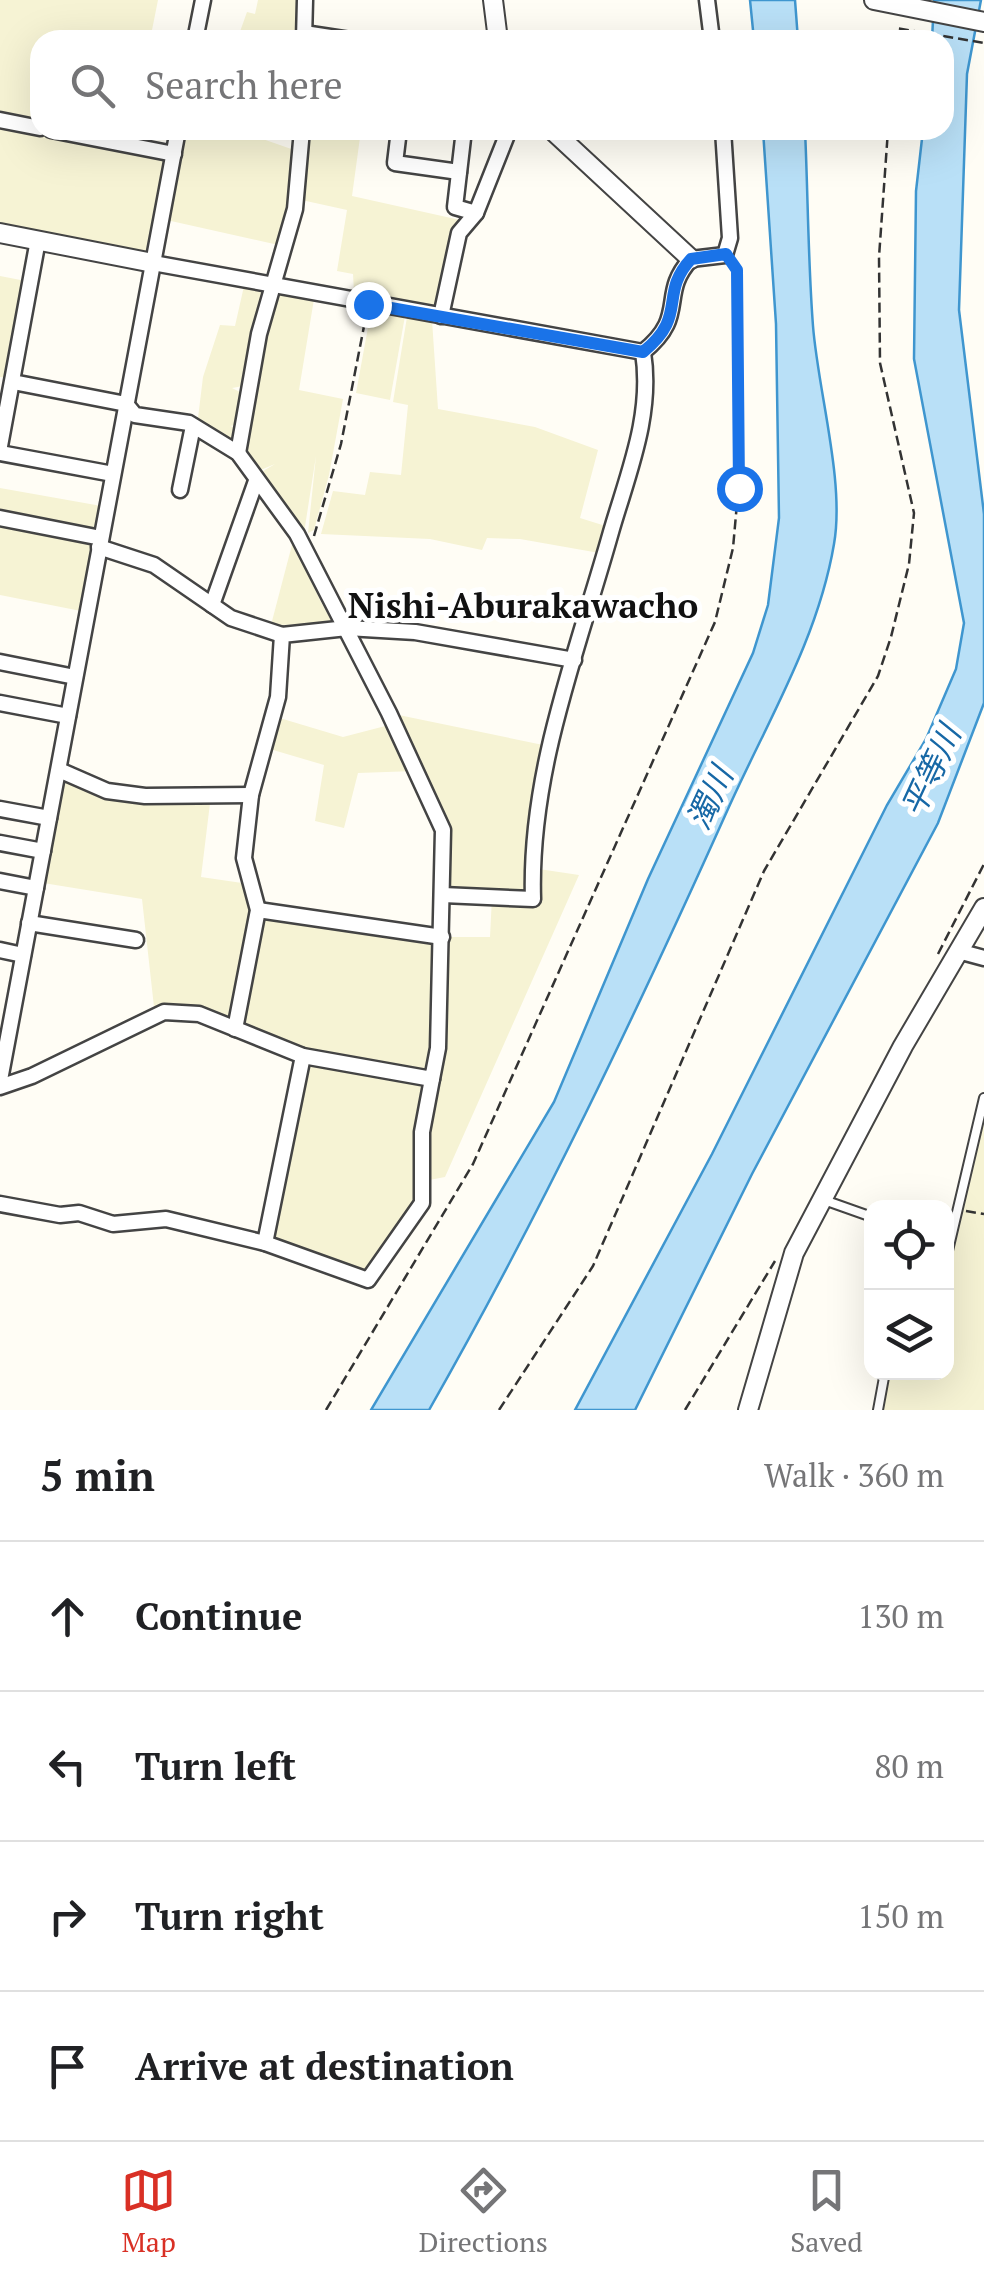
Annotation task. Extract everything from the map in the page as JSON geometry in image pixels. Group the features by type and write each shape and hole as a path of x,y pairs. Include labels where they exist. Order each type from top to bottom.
{"street":[{"path":"197,30 203,0"},
{"path":"304,30 305,0"},
{"path":"492,0 496,30"},
{"path":"708,0 711,30"},
{"path":"874,0 984,22"},
{"path":"0,120 30,126"},
{"path":"103,140 174,154"},
{"path":"0,1083 176,140"},
{"path":"238,452 272,284 295,208 301,140"},
{"path":"398,140 395,163 459,172"},
{"path":"463,140 455,207 476,213"},
{"path":"441,316 459,234 476,213 505,140"},
{"path":"563,140 691,259"},
{"path":"444,894 533,899 532,846 548,746 638,447 643,352 670,326 676,276 691,259 726,254 730,238 725,140"},
{"path":"0,233 643,352"},
{"path":"38,240 0,447 113,474"},
{"path":"0,1204 60,1214 79,1213 113,1224 166,1219 264,1243 368,1280 422,1204 422,1132 438,1048 444,894 442,830 297,534 238,452 193,426 134,415 126,404 13,382"},
{"path":"180,490 193,426"},
{"path":"212,605 256,481"},
{"path":"0,518 100,542 154,565 231,618 282,635 346,628 434,635 574,660"},
{"path":"236,1029 258,910 244,858 251,794 278,696 282,635"},
{"path":"0,662 75,676"},
{"path":"0,702 68,716"},
{"path":"59,770 107,791 145,796 251,794"},
{"path":"0,810 50,818"},
{"path":"0,843 43,851"},
{"path":"0,881 36,888"},
{"path":"748,1410 783,1282 822,1200 984,908"},
{"path":"258,910 442,937"},
{"path":"29,923 136,940"},
{"path":"0,950 23,954"},
{"path":"958,950 984,958"},
{"path":"0,1083 164,1012 199,1014 302,1056 432,1079"},
{"path":"264,1243 302,1056"}],"lane":[{"path":"954,1225 984,1098"},
{"path":"822,1200 864,1214"},
{"path":"878,1410 884,1380"}],"path":[{"path":"954,38 984,43"},
{"path":"499,1410 592,1266 764,871 878,676 891,637 909,564 914,513 880,363 879,257 887,140"},
{"path":"326,1410 473,1164 714,622 734,548 742,459 737,270 726,254"},
{"path":"309,537 314,536 329,490 368,304"},
{"path":"959,1209 984,1214"},
{"path":"686,1410 691,1398"}],"shaded area":[{"path":"0,0 158,0 152,30 30,30 30,140 105,140 173,154 176,140 265,140 300,152 301,140 360,140 352,196 469,222 441,316 432,305 354,292 353,274 337,271 347,210 297,199 283,246 162,219 153,263 0,233"},
{"path":"258,0 305,0 304,30 241,30 247,12 255,14"},
{"path":"0,276 31,282 14,379 0,377"},
{"path":"244,286 262,291 243,386 232,388 242,393 236,425 230,426 237,428 233,444 198,418 203,377 220,325 235,326"},
{"path":"315,293 299,390 343,399 329,475 314,530 308,533 316,456 304,533 258,474 275,464 256,472 246,455 262,338 276,295"},
{"path":"371,311 405,316 390,400 356,393"},
{"path":"407,317 432,320 438,409 535,427 598,450 580,518 612,528 605,554 520,539 487,538 482,550 430,539 321,534 333,491 365,495 370,472 401,475 408,405 393,402"},
{"path":"0,488 107,507 86,612 0,595"},
{"path":"293,541 320,600 333,624 271,625"},
{"path":"389,713 548,746 532,868 579,875 445,1177 424,1181 422,1203 368,1280 265,1243 302,1056 199,1014 155,1016 142,899 37,882 59,770 107,791 211,795 201,877 249,884 258,910 442,937 490,937 492,897 443,895 443,830 415,771 358,773 344,828 315,821 324,765 263,747 273,716 343,737 393,724"},
{"path":"984,1098 984,1410 878,1410 884,1380 954,1380 954,1229"}],"water":[{"path":"750,0 795,0 797,30 753,30"},
{"name":"平等川","path":"934,0 981,0 967,74 959,310 984,514 984,703 938,823 752,1174 635,1410 575,1410 712,1154 887,805 926,739 956,669 964,623 914,359 916,191 922,140 954,140 954,30 932,30"},
{"name":"濁川","path":"764,140 805,140 813,326 836,493 834,544 816,613 790,680 586,1113 429,1410 371,1410 554,1102 648,879 753,653 768,605 779,518 776,324"}],"district":[{"name":"Nishi-Aburakawacho","path":"523,606"}],"route":[{"path":"368,304 643,352 670,326 676,276 691,259 726,254 737,270 742,459 739,488"}]}
